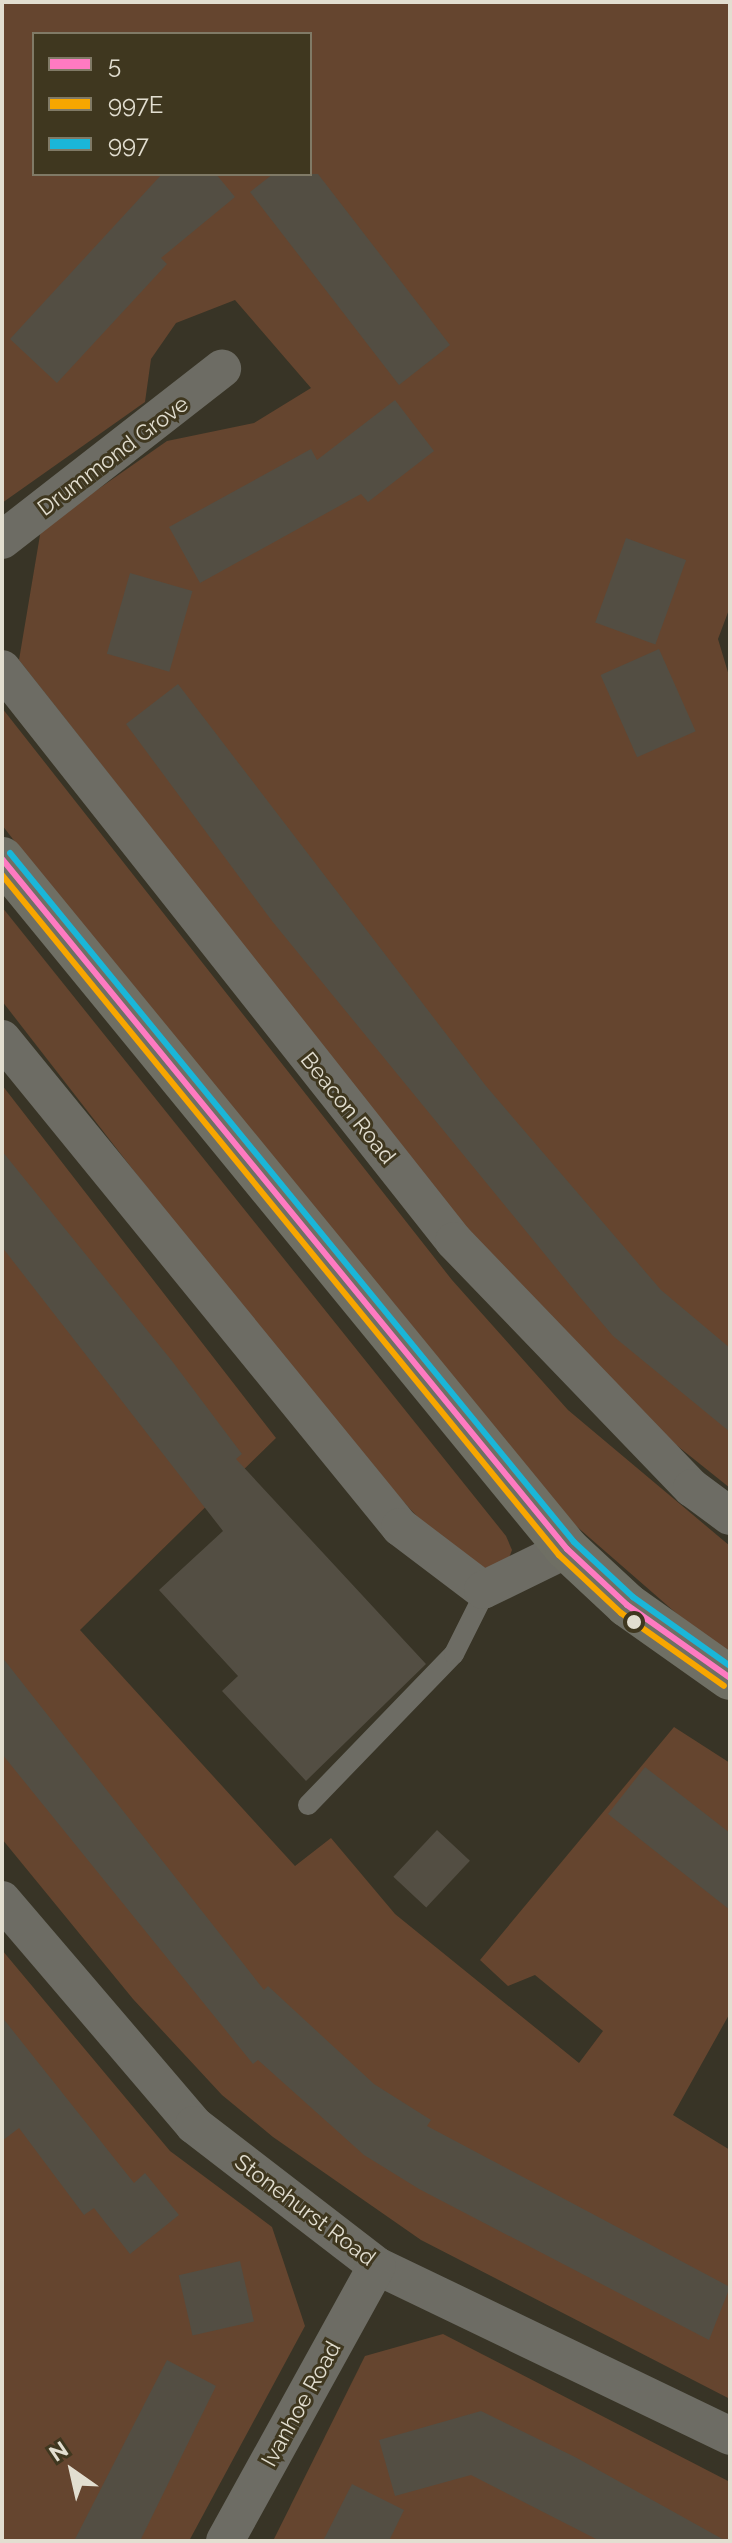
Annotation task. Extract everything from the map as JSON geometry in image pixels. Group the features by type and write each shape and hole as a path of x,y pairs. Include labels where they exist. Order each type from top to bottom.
{"main road":[{"path":"2,859 567,1549 627,1605 730,1678"}],"street":[{"name":"Drummond Grove","path":"2,540 222,369"},
{"name":"Beacon Road","path":"2,669 454,1241 692,1488 730,1516"},
{"path":"2,1039 400,1527 487,1588 567,1549"},
{"name":"Stonehurst Road","path":"2,1900 194,2125 377,2266 730,2436"},
{"name":"Ivanhoe Road","path":"225,2541 377,2266"}],"lane":[{"path":"308,1805 454,1654 487,1588"}],"shaded area":[{"path":"2,2 730,2 730,607 718,639 730,679 730,1488 660,1432 466,1228 19,660 41,529 167,441 254,423 311,388 235,300 176,323 151,359 145,402 2,503"},
{"path":"2,708 452,1280 568,1410 730,1546 730,1660 552,1505 2,825"},
{"path":"2,907 506,1536 512,1550 506,1566 493,1574 453,1554 410,1509 290,1372 2,1001"},
{"path":"2,1085 276,1438 80,1630 295,1866 331,1838 395,1914 579,2063 603,2031 535,1975 508,1986 480,1960 674,1727 730,1763 730,2013 673,2115 730,2150 730,2399 421,2240 273,2137 222,2095 133,1999 2,1839"},
{"path":"2,1950 170,2151 272,2227 305,2326 189,2541 2,2541"},
{"path":"443,2334 730,2482 730,2541 273,2541 365,2356"}],"building":[{"path":"318,174 450,345 399,385 250,192 270,176"},
{"path":"160,176 218,176 235,197 161,258 167,264 57,383 10,339"},
{"path":"395,400 434,451 368,502 361,494 200,583 169,527 311,449 317,460"},
{"path":"626,538 686,560 655,644 595,623"},
{"path":"130,573 192,591 169,672 107,654"},
{"path":"659,649 696,731 637,757 601,675"},
{"path":"178,684 486,1086 661,1290 730,1348 730,1432 613,1336 272,921 126,724"},
{"path":"2,1151 172,1361 242,1454 236,1459 426,1664 306,1781 222,1691 238,1676 159,1590 223,1531 2,1247"},
{"path":"2,1657 264,1990 268,1986 374,2084 431,2120 427,2126 730,2287 709,2340 419,2189 364,2155 258,2060 253,2064 2,1754"},
{"path":"645,1767 730,1833 730,1910 608,1814"},
{"path":"437,1830 470,1861 426,1907 393,1877"},
{"path":"2,2017 134,2183 145,2173 179,2215 130,2254 94,2208 84,2215 19,2128 2,2141"},
{"path":"240,2261 254,2321 193,2336 179,2275"},
{"path":"167,2360 216,2386 140,2541 74,2541"},
{"path":"481,2411 575,2457 726,2541 600,2541 471,2475 395,2496 379,2440"},
{"path":"352,2484 404,2510 389,2541 323,2541"}],"transit line":[{"name":"997","path":"10,853 574,1542 633,1597 730,1666"},
{"name":"5","path":"2,859 567,1549 627,1605 730,1678"},
{"name":"997E","path":"2,875 559,1555 621,1613 724,1686"}]}
